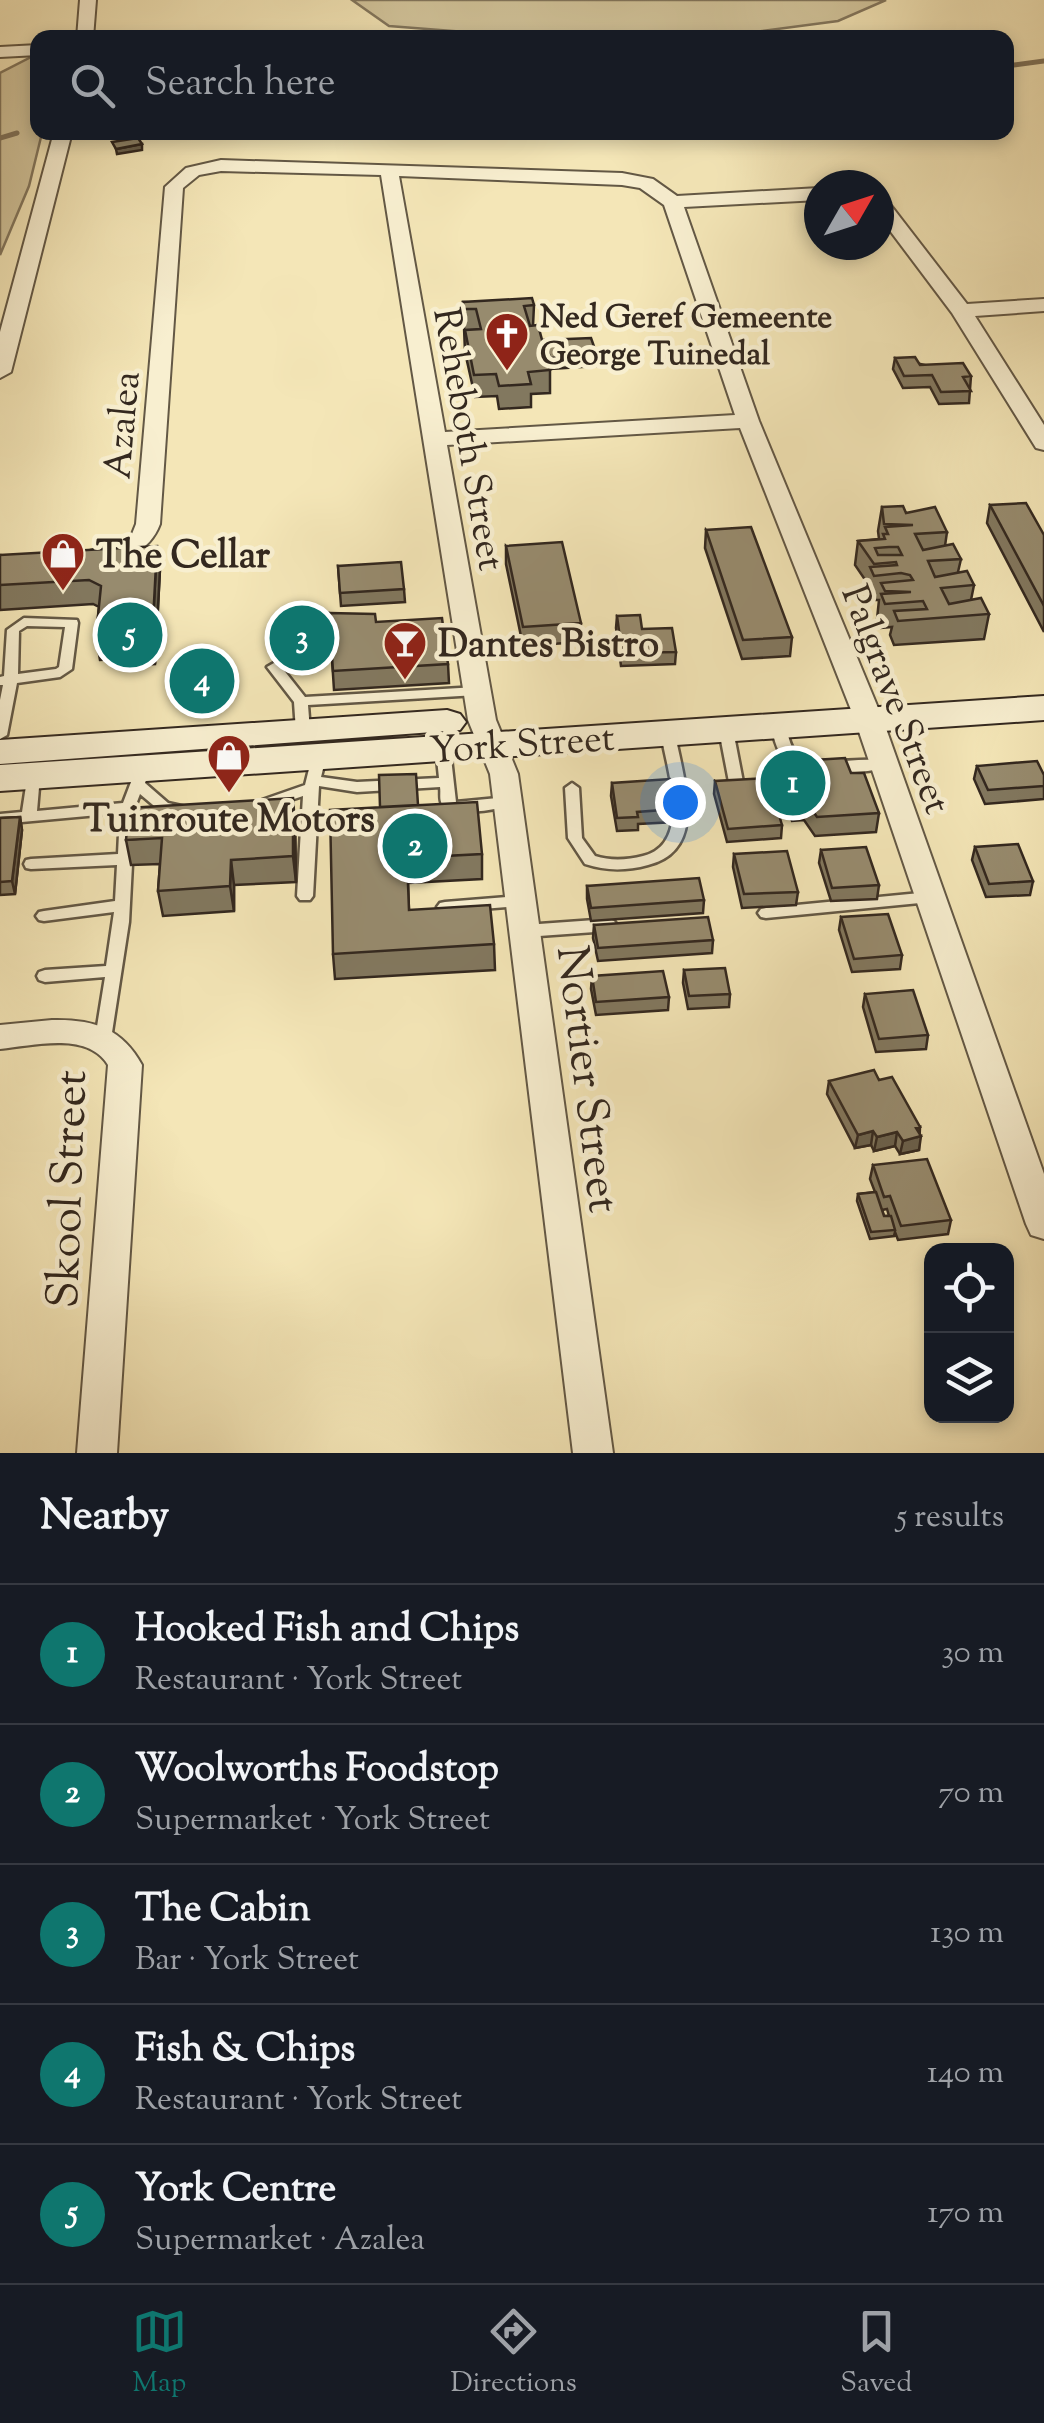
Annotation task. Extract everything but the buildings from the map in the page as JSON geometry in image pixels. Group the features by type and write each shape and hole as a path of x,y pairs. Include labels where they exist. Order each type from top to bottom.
{"main road":[{"name":"York Street","path":"485,719 668,734 778,727 864,708 1044,683"},
{"name":"York Street","path":"0,752 126,759 310,751 485,719 864,708 1044,708"},
{"name":"York Street","path":"310,751 445,766 485,719"},
{"name":"York Street","path":"17,777 126,759"}],"street":[{"path":"85,30 88,0"},
{"path":"0,52 30,50"},
{"path":"0,372 61,140"},
{"name":"Azalea","path":"75,558 108,555 128,548 146,534 174,188 184,175 237,167 389,170"},
{"path":"389,170 636,180 673,202 804,195"},
{"name":"Reheboth Street","path":"389,170 485,719"},
{"name":"Palgrave Street","path":"673,202 748,421 864,708 1044,1224"},
{"path":"894,223 961,312 1044,443"},
{"path":"961,312 1044,306"},
{"path":"434,439 748,421"},
{"name":"Nortier Street","path":"485,719 508,802 593,1453"},
{"name":"Skool Street","path":"0,1037 65,1032 103,1039 120,1053 126,1080 98,1453"}],"lane":[{"path":"5,679 60,673 66,668 73,625 68,621 24,622 13,630 5,679 0,739 126,759 164,807 192,810"},
{"path":"5,679 0,661 13,643"},
{"path":"274,667 310,751 305,896"},
{"path":"778,727 786,752 795,758 830,765 884,764"},
{"path":"726,730 736,782"},
{"path":"572,788 575,838 590,860 605,864 657,861 668,854 680,836 668,734"},
{"path":"256,806 310,751"},
{"path":"103,1039 122,904 128,807 126,759"},
{"path":"445,766 449,804 456,808 508,802"},
{"path":"17,777 29,816"},
{"path":"0,818 128,807"},
{"path":"31,864 125,859"},
{"path":"766,913 930,897"},
{"path":"44,916 122,904"},
{"path":"446,907 620,924"},
{"path":"45,976 113,971"}],"shaded area":[{"path":"352,0 886,0 838,21 770,30 439,30 389,26"},
{"path":"30,58 30,140 40,140 29,186 0,255 0,73"}],"waterway":[{"path":"1014,65 1044,61"},
{"path":"0,138 17,133"}],"place":[{"name":"Ned Geref Gemeente George Tuinedal","path":"507,372"},
{"name":"The Cellar","path":"63,592"},
{"name":"York Centre","path":"130,635"},
{"name":"The Cabin","path":"302,638"},
{"name":"Fish & Chips","path":"202,681"},
{"name":"Dantes Bistro","path":"405,681"},
{"name":"Hooked Fish and Chips","path":"793,783"},
{"name":"Tuinroute Motors","path":"229,794"},
{"name":"Woolworths Foodstop","path":"415,846"}]}
